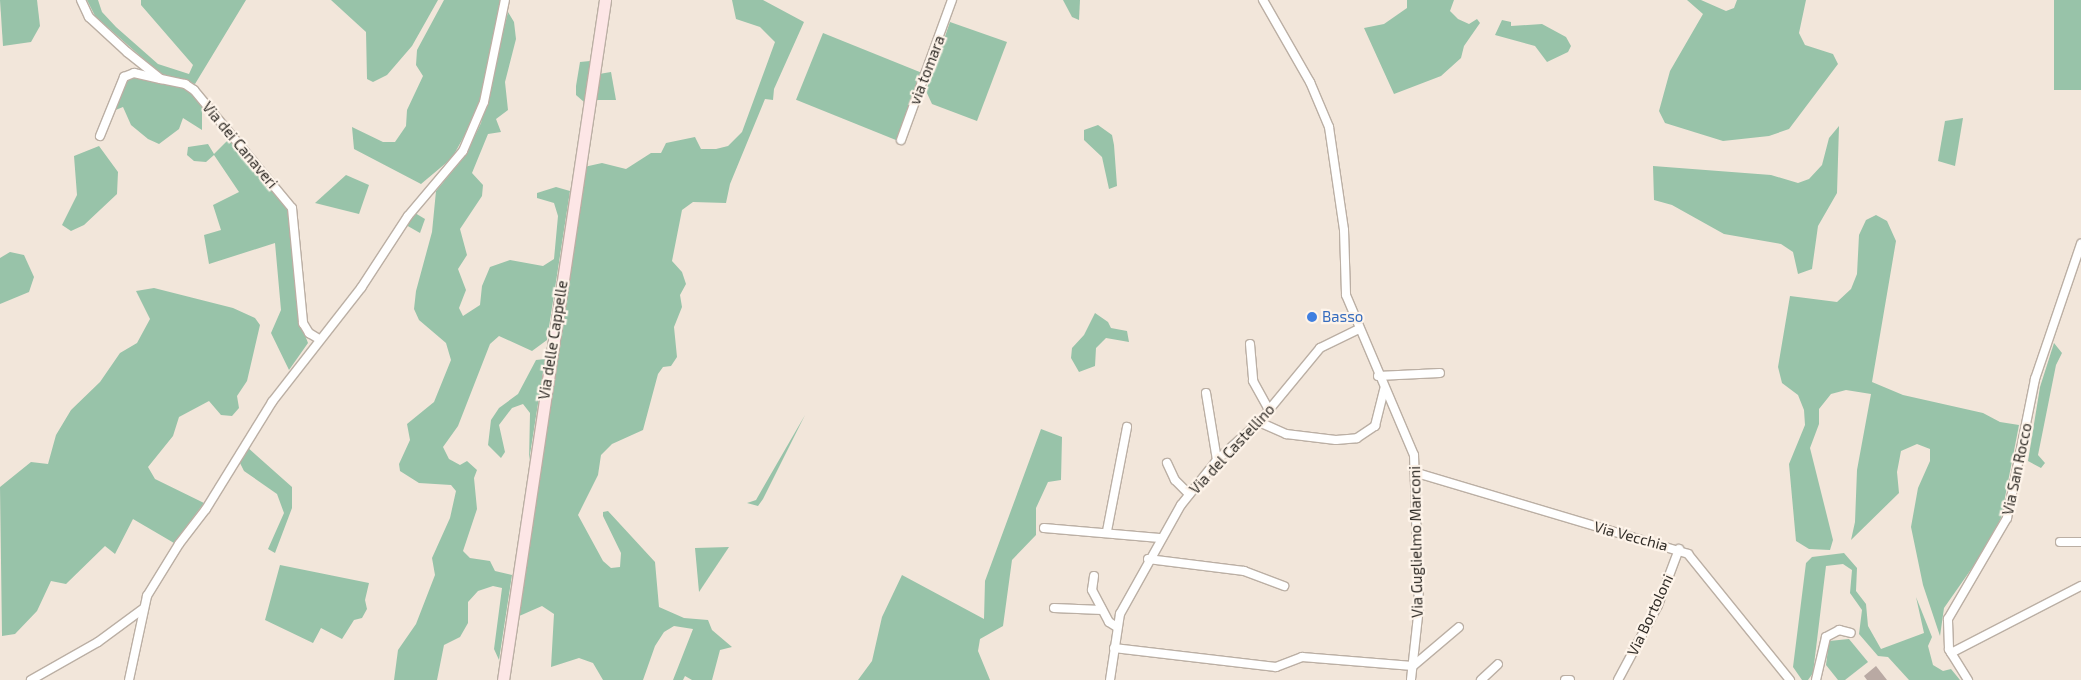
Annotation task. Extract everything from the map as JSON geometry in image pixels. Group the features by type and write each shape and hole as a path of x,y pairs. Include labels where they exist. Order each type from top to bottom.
{"main road":[{"name":"Via delle Cappelle","path":"503,680 606,0"}],"street":[{"name":"Via dei Canaveri","path":"81,0 89,17 161,79 185,84 194,90 292,208 303,323 309,333 319,339"},
{"path":"129,680 142,609 244,442 319,339 361,288 408,216 463,151 484,102 505,0"},
{"name":"via tomara","path":"901,140 952,0"},
{"name":"Via Guglielmo Marconi","path":"1263,0 1310,82 1329,127 1345,235 1343,283 1378,376 1409,438 1417,473 1419,607 1411,680"},
{"path":"100,136 124,77 134,73 161,79"},
{"name":"Via San Rocco","path":"1968,680 1951,653 1946,635 1950,611 1990,552 2007,518 2035,379 2081,244"},
{"name":"Via del Castellino","path":"1110,680 1117,626 1148,559 1189,494 1217,460 1259,422 1320,348 1358,327"},
{"path":"1250,344 1254,381 1269,410"},
{"path":"1378,376 1440,373"},
{"path":"1259,422 1286,434 1336,440 1357,438 1375,426 1384,389"},
{"path":"1206,393 1217,460"},
{"path":"1106,531 1128,427"},
{"path":"1167,463 1175,480 1189,494"},
{"name":"Via Vecchia","path":"1417,473 1679,549 1703,567 1790,680"},
{"path":"1044,528 1106,531 1160,538"},
{"path":"2060,542 2081,542"},
{"name":"Via Bortoloni","path":"1618,680 1658,605 1679,549"},
{"path":"1148,559 1244,571 1284,586"},
{"path":"1094,576 1092,590 1109,622 1117,626"},
{"path":"1951,653 2081,586"},
{"path":"1054,608 1102,610"},
{"path":"31,680 98,642 142,609"},
{"path":"1114,648 1276,667 1302,657 1413,666 1459,627"},
{"path":"1816,680 1826,637 1838,630 1852,634"},
{"path":"1481,680 1498,664"},
{"path":"1565,680 1570,680"}],"green space":[{"path":"0,0 37,0 40,26 31,42 3,46"},
{"path":"87,0 98,0 102,12 116,27 158,64 189,74 193,65 141,5 141,0 246,0 195,84 164,76 95,16"},
{"path":"331,0 438,0 412,46 387,75 373,82 367,79 366,32"},
{"path":"444,0 500,0 478,111 452,158 421,184 354,149 352,127 383,142 395,142 406,126 407,110 423,76 416,65 417,50"},
{"path":"732,0 763,0 804,22 774,89 773,100 765,99 730,184 726,203 693,202 682,210 672,261 682,272 686,284 680,295 682,307 674,327 677,357 671,366 663,367 658,374 643,430 612,444 601,455 598,475 578,515 603,561 611,568 620,567 621,553 603,516 603,512 608,511 655,562 659,607 684,618 708,620 712,630 732,647 720,650 712,680 692,680 685,676 683,680 673,680 693,629 674,626 664,632 655,646 643,680 603,680 593,663 579,658 551,667 554,614 542,606 517,617 584,167 602,163 626,169 651,153 661,153 666,143 695,137 701,149 716,149 728,146 742,132 775,42 760,27 736,19"},
{"path":"1063,0 1080,0 1079,20 1072,17"},
{"path":"1407,0 1454,0 1450,11 1458,19 1469,24 1477,19 1480,23 1464,46 1461,58 1441,76 1394,94 1364,28 1384,24 1407,8"},
{"path":"1687,0 1701,0 1726,11 1734,8 1737,0 1806,0 1799,33 1805,45 1833,54 1838,64 1789,129 1769,136 1723,141 1665,123 1659,111 1670,71 1703,14"},
{"path":"2054,0 2081,0 2081,90 2054,90"},
{"path":"508,12 514,22 516,39 505,82 508,110 496,119 501,132 488,134 472,173 483,185 482,196 460,229 467,255 458,269 466,290 459,308 463,316 480,305 482,286 490,267 510,260 543,266 554,259 558,216 554,203 537,198 537,193 556,187 570,191 547,340 532,351 499,336 490,344 458,426 443,447 449,459 460,465 467,461 477,470 474,478 477,509 463,551 470,558 490,561 495,571 512,575 499,660 494,649 502,588 493,586 478,591 468,602 468,623 460,637 444,645 437,680 394,680 398,650 416,624 435,575 432,558 450,518 456,491 451,485 419,483 400,471 399,464 410,440 407,424 434,402 451,360 446,343 419,320 414,309 416,291 432,232 436,191 465,156 481,123"},
{"path":"1502,20 1511,22 1511,26 1542,24 1566,37 1571,46 1568,52 1547,62 1535,46 1495,35"},
{"path":"950,22 1007,42 977,121 932,104 926,91"},
{"path":"823,33 924,74 897,141 796,100"},
{"path":"590,61 584,102 576,95 576,86 580,62"},
{"path":"611,72 616,100 595,100 599,74"},
{"path":"134,76 179,86 193,94 202,103 202,130 183,118 179,129 159,144 148,139 131,125 123,107 113,111 126,81"},
{"path":"1963,118 1955,166 1938,161 1945,121"},
{"path":"1098,125 1112,135 1114,145 1117,186 1109,189 1102,157 1084,140 1084,130"},
{"path":"1839,126 1837,193 1818,226 1812,269 1798,274 1793,252 1781,244 1724,234 1672,205 1654,200 1653,166 1771,175 1798,183 1809,179 1822,165 1829,138"},
{"path":"230,138 286,205 290,216 298,317 308,343 289,370 271,333 281,310 275,243 209,264 204,235 221,230 213,205 239,192 214,155 206,162 194,161 187,155 188,147 208,144 214,154"},
{"path":"99,146 118,172 117,194 84,225 71,231 62,225 77,195 74,156"},
{"path":"346,175 369,185 359,214 315,203"},
{"path":"415,213 425,219 420,233 406,225"},
{"path":"1876,215 1887,221 1896,241 1872,382 1903,395 1983,413 2000,422 2019,425 2001,518 1986,548 1944,608 1940,636 1923,585 1911,527 1918,488 1930,461 1930,449 1917,444 1901,451 1897,472 1899,493 1851,540 1855,522 1857,470 1871,394 1846,390 1831,394 1819,409 1819,424 1810,448 1833,540 1830,550 1809,549 1796,541 1789,464 1805,425 1804,410 1798,395 1782,383 1778,367 1790,296 1837,302 1851,289 1857,274 1859,235 1866,220"},
{"path":"10,252 24,255 34,277 29,292 0,304 0,258"},
{"path":"154,288 233,308 255,318 260,325 247,381 237,396 239,408 232,416 221,415 209,401 179,417 173,436 148,467 155,479 204,503 174,543 133,519 115,554 105,546 66,584 51,581 37,611 15,634 2,636 0,487 31,462 48,464 56,435 71,410 100,382 120,353 137,343 150,319 136,291"},
{"path":"1095,313 1108,322 1111,328 1127,331 1129,342 1106,338 1096,348 1095,366 1079,372 1071,358 1072,348 1084,335"},
{"path":"2054,343 2062,353 2056,365 2038,455 2045,463 2041,468 2028,461 2040,387"},
{"path":"545,359 529,461 530,413 523,404 512,408 499,425 505,452 501,458 488,445 491,420 499,408 518,394 536,360"},
{"path":"805,415 763,499 758,506 747,503 756,500"},
{"path":"1041,429 1062,437 1061,480 1048,482 1036,508 1036,535 1012,560 1003,626 980,639 978,651 990,680 858,680 872,661 882,617 902,575 984,619 985,581"},
{"path":"246,446 292,487 292,508 275,553 268,549 284,513 277,494 244,471 238,459"},
{"path":"729,547 699,592 695,548"},
{"path":"1844,553 1857,568 1856,591 1866,604 1868,626 1881,649 1924,633 1916,597 1932,637 1928,646 1933,665 1943,671 1951,669 1960,680 1909,680 1888,657 1878,656 1859,634 1862,610 1850,593 1852,570 1843,564 1826,566 1813,673 1808,680 1802,680 1793,667 1806,563 1812,557"},
{"path":"280,565 369,583 365,600 367,609 362,618 354,620 342,639 321,628 313,643 265,620"},
{"path":"1849,639 1868,662 1845,680 1838,680 1826,665 1829,641"}],"building":[{"path":"1876,666 1887,680 1867,680 1864,676"}],"place":[{"name":"Basso","path":"1312,317"}]}
